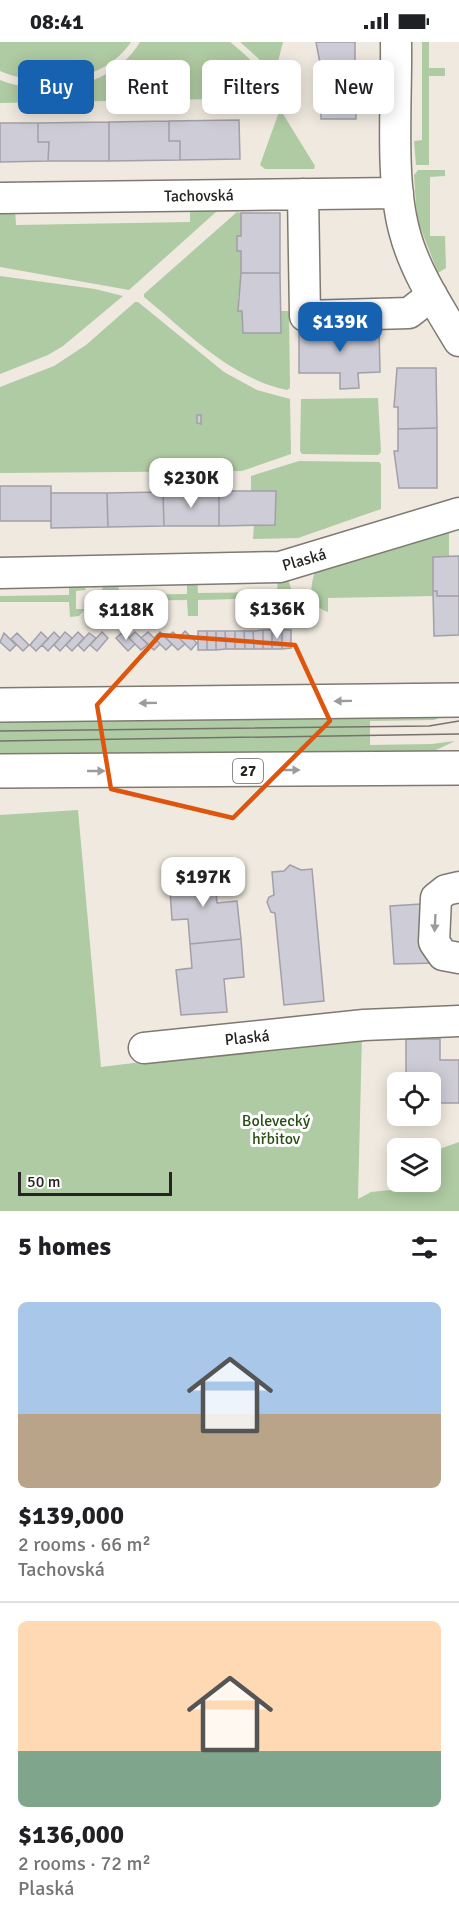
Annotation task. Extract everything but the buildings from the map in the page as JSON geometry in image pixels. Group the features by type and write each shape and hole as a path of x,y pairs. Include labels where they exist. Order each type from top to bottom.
{"main road":[{"path":"0,705 459,700"},
{"name":"27","path":"0,771 459,768"}],"street":[{"path":"396,42 398,193 404,230 415,264 459,341"},
{"name":"Tachovská","path":"0,198 398,193"},
{"path":"303,194 305,316 409,313 432,295"},
{"name":"Plaská","path":"0,573 280,567 459,513"},
{"path":"459,888 446,890 436,898 434,942 443,955 459,958"},
{"name":"Plaská","path":"144,1048 398,1022 459,1021"}],"highlighted area":[{"path":"160,635 295,645 330,721 233,818 111,789 97,705"}],"green space":[{"path":"0,42 131,42 119,56 113,60 106,60 106,65 94,72 94,60 18,60 18,77 0,71"},
{"path":"140,42 230,42 251,60 202,60 202,99 190,99 190,60 126,60"},
{"path":"240,42 283,42 278,60 259,59"},
{"path":"422,42 429,42 429,68 445,68 445,76 429,76 429,165 416,165 414,141 422,140"},
{"path":"106,74 106,101 94,101 94,80"},
{"path":"0,80 18,85 18,103 0,103"},
{"path":"278,114 283,114 315,166 314,169 265,169 260,165"},
{"path":"418,170 445,170 445,176 430,177 430,236 445,236 446,268 438,273 417,219 414,175"},
{"path":"226,203 129,290 0,267 0,208 15,208 16,225 190,222 190,205"},
{"path":"237,212 241,213 241,236 237,237 237,251 241,251 242,295 238,296 239,310 242,311 243,333 281,333 281,311 289,311 290,388 287,390 266,384 228,365 193,339 144,297 144,294"},
{"path":"0,276 95,289 123,296 63,346 48,355 0,374"},
{"path":"135,302 138,302 224,372 257,390 290,399 291,454 242,471 0,473 0,387 54,366 86,345"},
{"path":"378,398 381,452 378,455 302,454 300,451 301,399"},
{"path":"299,461 379,462 381,464 381,509 298,538 253,539 254,525 275,525 276,491 251,491 251,476"},
{"path":"449,526 449,557 433,557 434,596 328,598 328,612 314,601 311,590 315,572"},
{"path":"278,576 289,582 293,595 289,606 278,612 277,598 198,600 198,616 188,616 187,600 119,601 119,616 108,615 103,611 112,609 112,591 102,590 103,585 118,579 119,595 187,594 187,578 197,578 198,593 277,592"},
{"path":"69,580 84,586 86,590 76,591 76,609 85,609 79,616 70,617 69,602 0,602 0,596 69,595"},
{"path":"444,716 434,720 370,721 370,745 432,744 455,741 432,752 0,758 0,718"},
{"name":"Bolevecký hřbitov","path":"78,810 101,1067 362,1035 358,1199 371,1192 387,1190 441,1192 441,1148 459,1142 459,1211 0,1211 0,815"}],"tram line":[{"path":"0,731 429,726 459,721"},
{"path":"0,741 459,734"}]}
